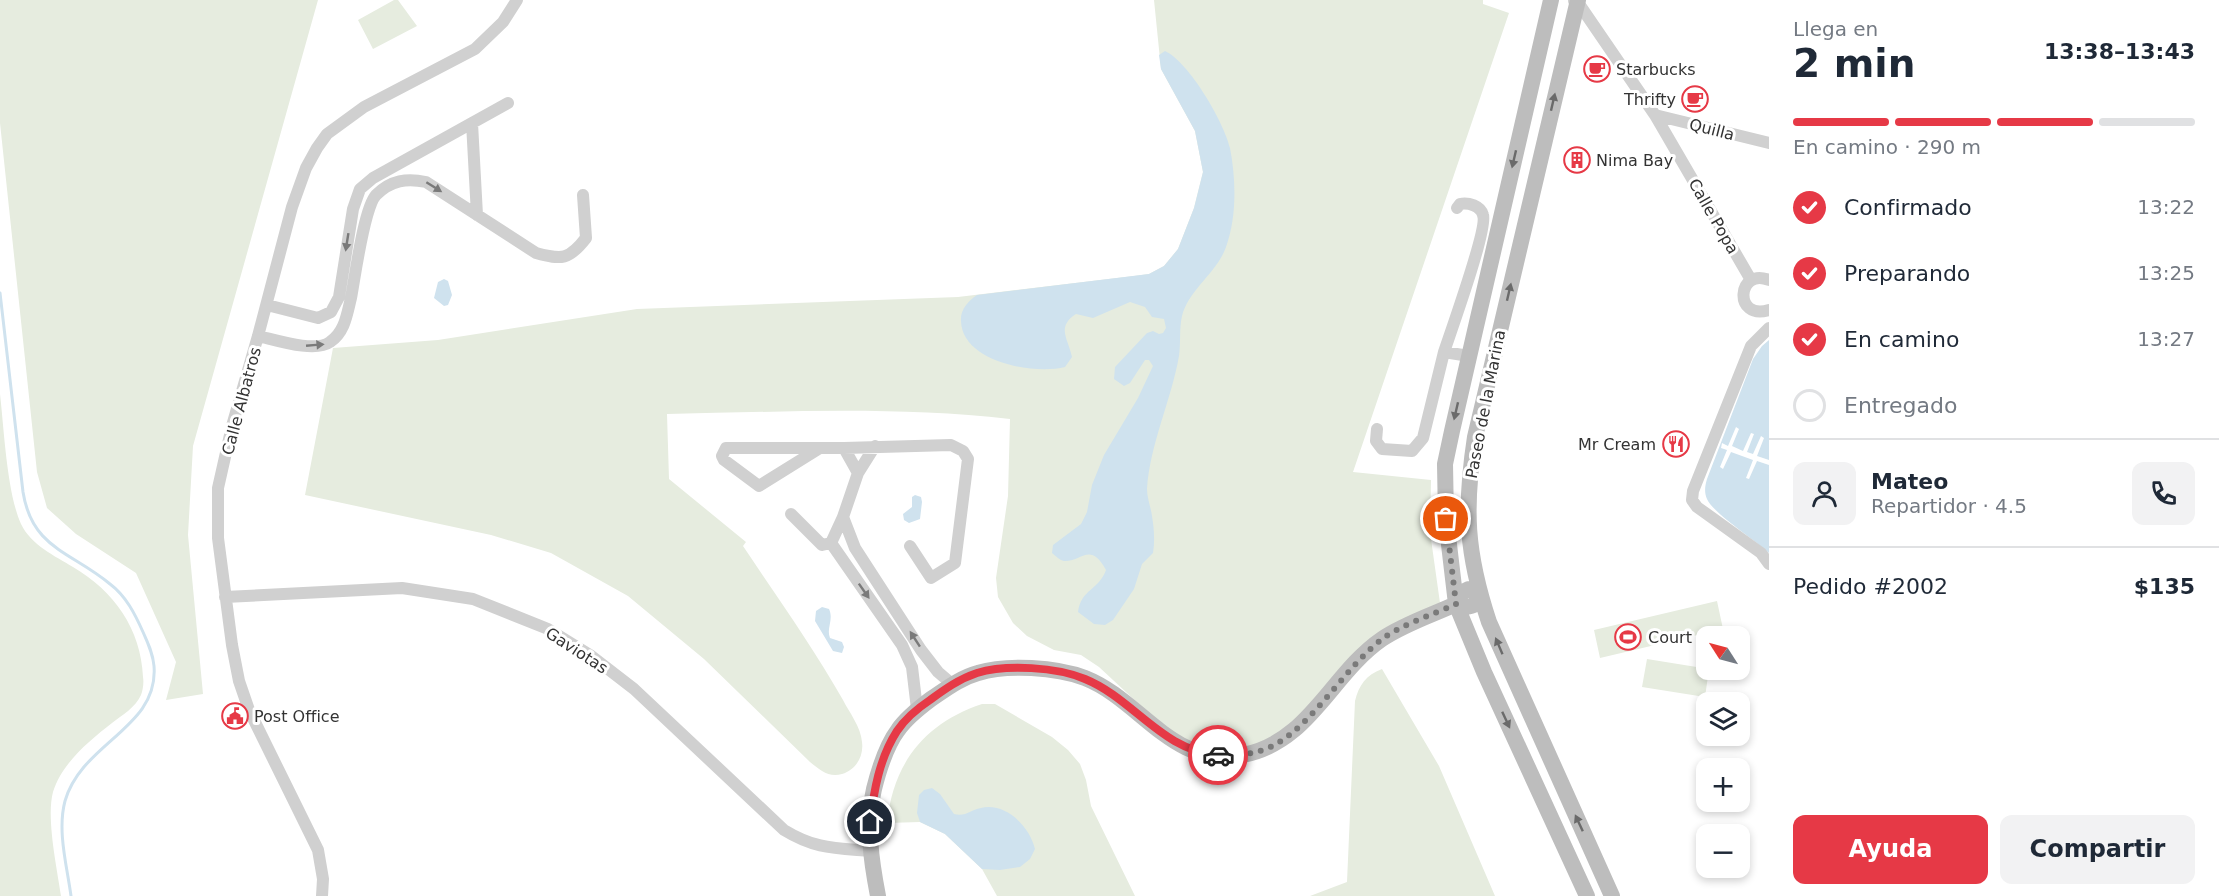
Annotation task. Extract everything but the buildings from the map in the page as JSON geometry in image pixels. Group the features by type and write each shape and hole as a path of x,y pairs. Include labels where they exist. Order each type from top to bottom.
{"street":[{"name":"Calle Albatros","path":"322,896 318,850 249,710 239,681 225,597 219,538 218,488 232,426 295,197 306,168 317,148 327,134 364,107 475,49 503,22 517,0"},
{"name":"Paseo de la Marina","path":"1551,0 1445,464 1446,519 1456,604 1484,672 1587,896"},
{"name":"Paseo de la Marina","path":"1575,0 1472,459 1467,512 1470,550 1480,596 1510,673 1612,896"},
{"name":"Calle Popa","path":"1575,0 1655,115 1751,280"},
{"path":"267,305 318,318 331,312 339,297 352,208 360,189 390,168 508,103"},
{"name":"Quilla","path":"1655,115 1769,143"},
{"path":"472,123 477,215"},
{"path":"390,168 396,181"},
{"path":"258,336 315,347 330,342 345,324 368,215 375,196 396,181 410,178 426,182 536,253 556,258 574,253 586,238 583,195"},
{"path":"1377,429 1376,441 1382,449 1412,451 1423,438 1444,352 1480,241 1484,217 1481,209 1472,205 1460,204 1457,208"},
{"path":"352,208 368,215"},
{"path":"1769,280 1762,278 1751,280 1744,289 1746,304 1755,311 1769,309"},
{"path":"335,305 348,312"},
{"path":"1769,328 1751,346 1697,482 1692,501 1761,553 1769,564"},
{"path":"1469,358 1495,351"},
{"path":"1444,352 1469,358 1490,375"},
{"path":"820,448 759,486 724,460 722,456 726,448 951,445 963,451 968,459 955,563 931,578 910,546"},
{"path":"831,543 843,517 858,473 875,446"},
{"path":"844,448 858,473"},
{"path":"791,514 822,545 831,543"},
{"path":"843,517 855,548 928,658 938,672 952,684"},
{"path":"831,543 902,645 912,667 917,709"},
{"path":"840,556 855,548"},
{"name":"Gaviotas","path":"225,597 402,588 473,599 548,629 590,655 634,689 784,830 803,842 819,846 870,851"},
{"path":"878,896 870,851 870,822 874,788 883,761 898,730 917,709 952,684 977,673 997,669 1033,668 1085,678 1105,690 1172,741 1191,750 1215,755 1240,756 1265,750 1290,735 1363,655 1383,638 1456,604 1461,593 1469,588 1480,596"},
{"path":"912,667 928,658"},
{"path":"1572,862 1592,852"}],"shaded area":[{"path":"0,0 318,0 193,446 188,535 203,694 166,700 176,662 136,573 76,534 47,508 37,472 0,123"},
{"path":"398,0 417,26 373,49 358,20"},
{"path":"1154,0 1483,0 1483,4 1509,13 1353,472 1431,480 1430,532 1440,603 1412,621 1316,704 1262,746 1226,754 1195,749 1169,732 1099,667 1081,655 1054,650 1027,636 1013,623 998,597 996,578 1008,496 1010,419 882,411 667,414 669,479 746,542 743,546 795,622 857,725 862,742 860,757 855,766 837,775 817,768 704,659 628,596 551,553 491,535 305,495 333,348 438,340 637,309 958,297 1149,274 1164,266 1178,249 1194,208 1203,172 1195,131 1161,69"},
{"path":"0,394 9,478 21,524 37,544 88,577 113,600 131,627 141,659 143,684 139,699 128,711 77,753 57,781 53,792 51,829 61,896 0,896"},
{"path":"1717,601 1722,626 1696,626 1696,635 1600,658 1594,630"},
{"name":"Court","path":"1647,659 1696,667 1696,680 1707,680 1706,692 1696,692 1696,696 1642,687"},
{"path":"1382,669 1439,766 1495,896 1310,896 1347,882 1355,701 1364,681"},
{"path":"982,704 995,704 1052,737 1080,764 1091,806 1135,896 997,896 982,869 945,834 920,822 887,823 896,782 915,748 944,722"}],"water":[{"path":"1165,51 1174,57 1195,80 1221,123 1230,148 1234,211 1230,235 1222,256 1191,297 1182,316 1180,351 1149,472 1147,489 1154,530 1153,553 1142,564 1134,589 1113,620 1105,625 1094,624 1078,612 1086,594 1099,582 1106,570 1095,556 1086,555 1061,560 1052,553 1053,545 1081,524 1087,512 1092,485 1104,455 1138,398 1153,366 1149,360 1145,360 1130,383 1124,386 1114,379 1115,367 1147,333 1153,331 1163,333 1166,328 1164,319 1152,317 1145,307 1130,302 1093,318 1076,314 1065,328 1072,357 1065,367 1036,369 1002,362 986,356 973,347 964,335 961,317 965,306 977,295 1149,274 1164,266 1178,249 1194,208 1203,172 1195,131 1161,69 1159,55"},
{"path":"444,279 448,281 452,295 448,305 444,306 434,298 438,282"},
{"path":"1769,340 1769,553 1717,512 1707,499 1705,489 1753,359"},
{"path":"915,495 921,497 920,519 909,523 904,520 903,514 912,507 912,497"},
{"path":"822,607 829,609 830,638 842,642 844,647 842,653 833,651 815,621 816,611"},
{"path":"932,788 940,794 954,814 962,815 990,807 1016,818 1028,832 1035,849 1030,859 1020,867 1000,870 982,869 945,834 920,822 917,813 919,795 924,790"}],"pier":[{"path":"1736,427 1739,429 1732,446 1743,451 1751,433 1754,434 1747,452 1753,454 1761,436 1764,438 1757,456 1769,460 1769,465 1757,461 1749,479 1746,478 1753,460 1731,452 1723,469 1720,467 1727,450 1721,448 1722,443 1728,446"}],"waterway":[{"path":"0,293 23,492 28,511 44,538 96,573 121,594 140,625 153,657 152,687 145,705 133,720 87,764 74,781 65,801 62,836 71,896"}],"way so far":[{"path":"1218,755 1240,756 1265,750 1290,735 1363,655 1383,638 1456,604 1446,519"}],"place":[{"name":"Starbucks","path":"1597,69"},
{"name":"Thrifty","path":"1695,99"},
{"name":"Nima Bay","path":"1577,160"},
{"name":"Mr Cream","path":"1676,444"},
{"name":"Court","path":"1628,637"},
{"name":"Post Office","path":"235,716"}],"route":[{"path":"870,822 874,788 886,752 898,730 917,709 952,684 977,673 997,669 1033,668 1085,678 1126,705 1172,741 1191,750 1218,755"}]}
